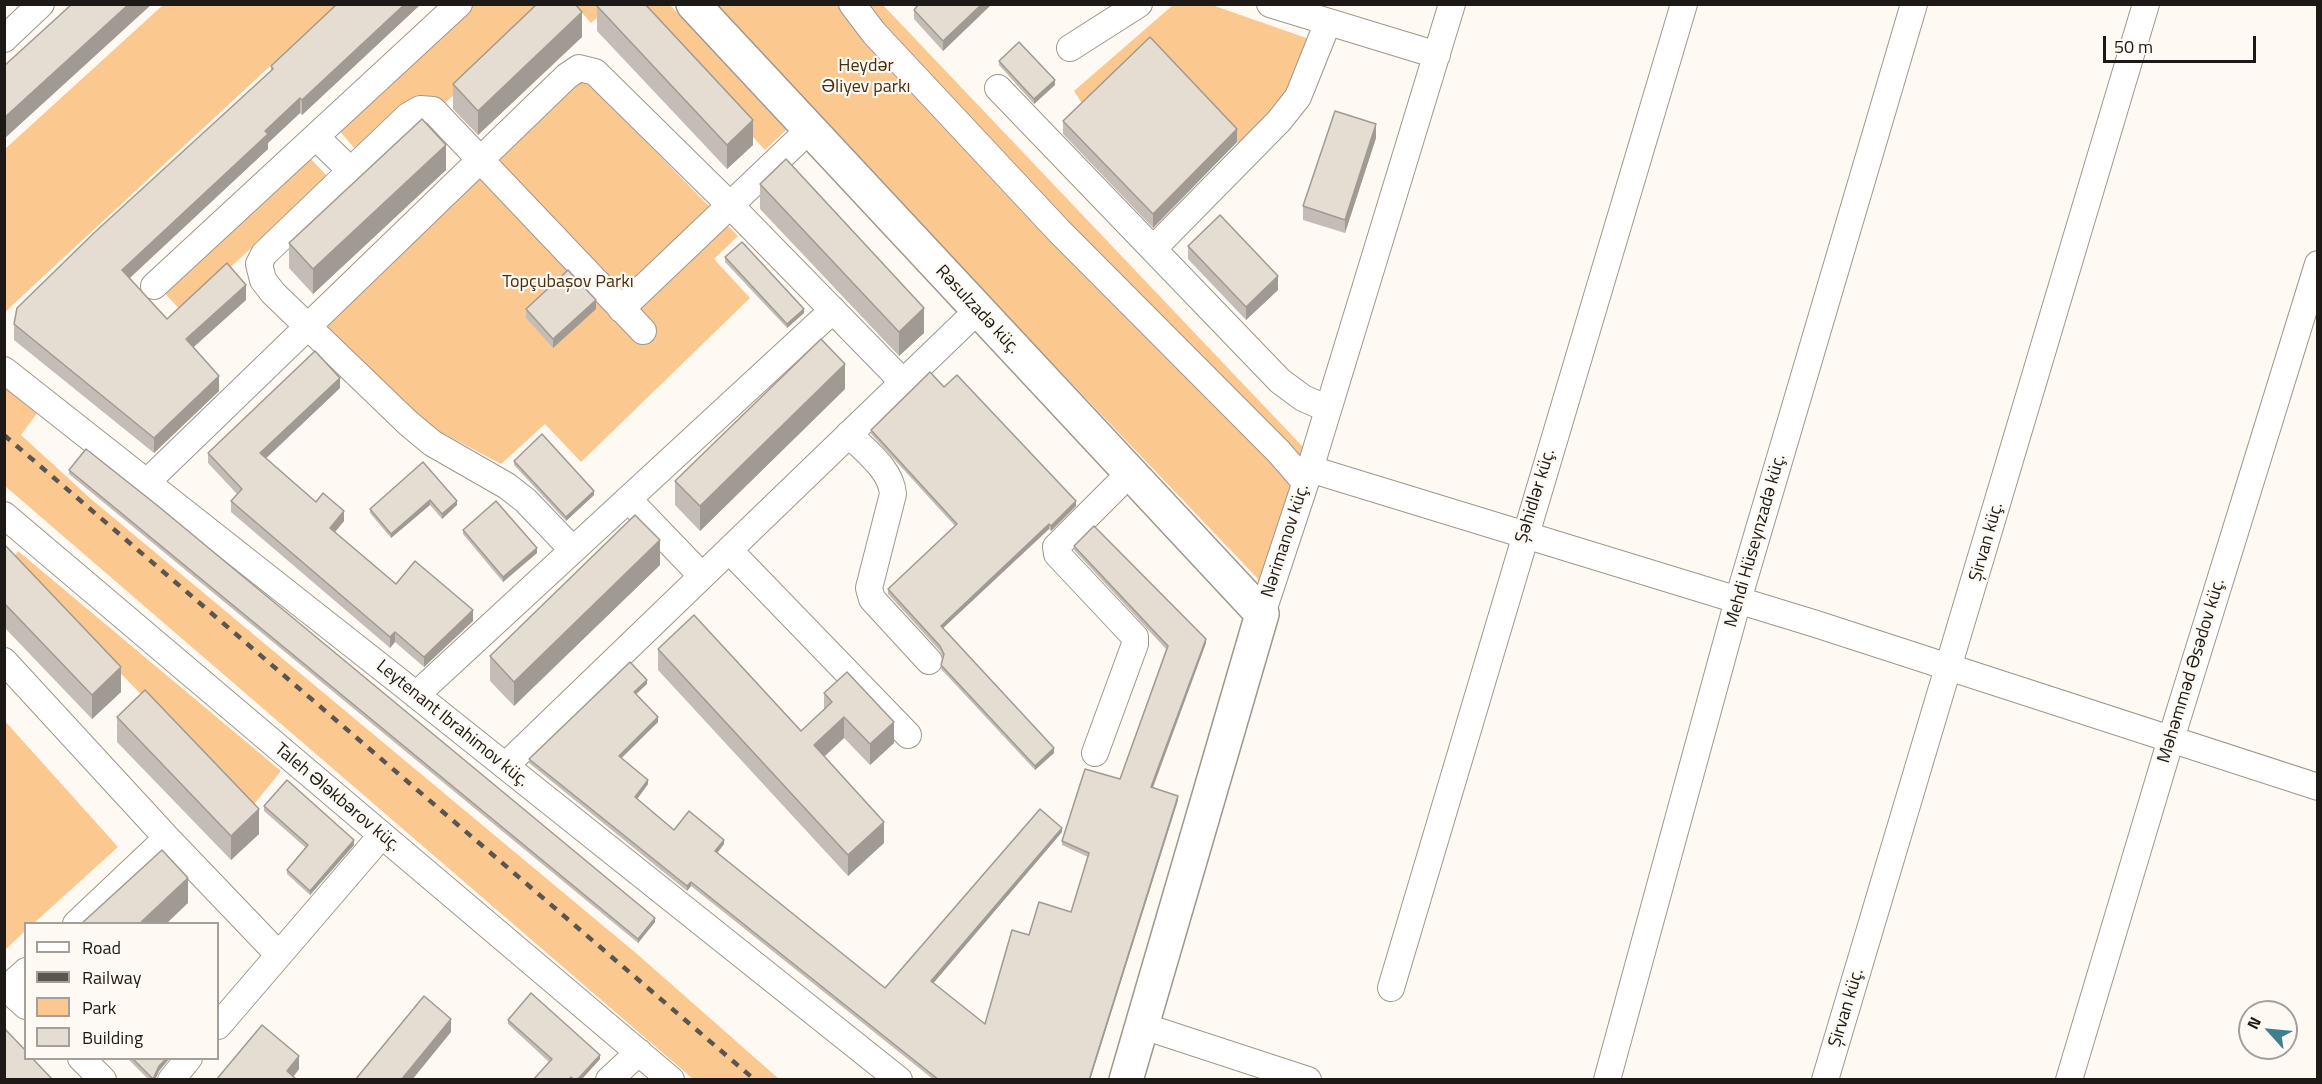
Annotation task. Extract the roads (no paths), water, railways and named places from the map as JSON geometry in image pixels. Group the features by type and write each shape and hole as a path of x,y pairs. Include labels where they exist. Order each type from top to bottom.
{"main road":[{"name":"Rəsulzadə küç.","path":"693,4 1262,615"},
{"name":"Nərimanov küç.","path":"1126,1080 1262,615"}],"street":[{"path":"4,39 41,4"},
{"path":"154,286 459,4"},
{"path":"852,4 874,33 1059,231 1279,452 1307,476 1525,535 1738,600 2318,787"},
{"path":"1070,48 1139,4"},
{"path":"1270,4 1437,55"},
{"name":"Nərimanov küç.","path":"1262,615 1452,4"},
{"name":"Şəhidlər küç.","path":"1391,988 1684,4"},
{"name":"Mehdi Hüseynzadə küç.","path":"1607,1080 1738,600 1914,4"},
{"name":"Şirvan küç.","path":"1826,1080 2146,4"},
{"path":"1153,249 1279,121 1298,98 1328,22"},
{"path":"147,482 480,159 567,76 579,68 595,72 729,204 903,382"},
{"path":"998,88 1280,381 1303,398 1328,408"},
{"path":"573,550 525,500 507,486 432,443 273,293 263,280 259,264 264,254 408,116 420,109 433,110 644,331"},
{"path":"621,309 809,130"},
{"path":"316,136 351,171"},
{"name":"Məhəmməd Əsədov küç.","path":"2069,1080 2171,739 2318,264"},
{"path":"416,695 832,310"},
{"path":"505,766 977,311"},
{"name":"Leytenant Ibrahimov küç.","path":"4,370 899,1080"},
{"path":"849,434 888,475 892,483 893,494 869,588 872,599 929,661"},
{"path":"1095,753 1135,644 1135,637 1057,554 1056,547 1130,473"},
{"path":"628,499 702,576"},
{"name":"Taleh Ələkbərov küç.","path":"4,515 671,1080"},
{"path":"729,550 908,735"},
{"path":"4,661 167,838 279,955"},
{"path":"219,1025 381,836"},
{"path":"78,922 167,838"},
{"path":"24,973 6,990 24,1004"},
{"path":"1143,1026 1308,1080"},
{"path":"609,1080 639,1052"},
{"path":"82,1060 103,1080"},
{"path":"171,1080 188,1060"}],"railway":[{"path":"4,435 755,1080"}],"park label":[{"name":"Heydər Əliyev parkı","path":"866,77"},
{"name":"Topçubaşov Parkı","path":"568,283"}]}
